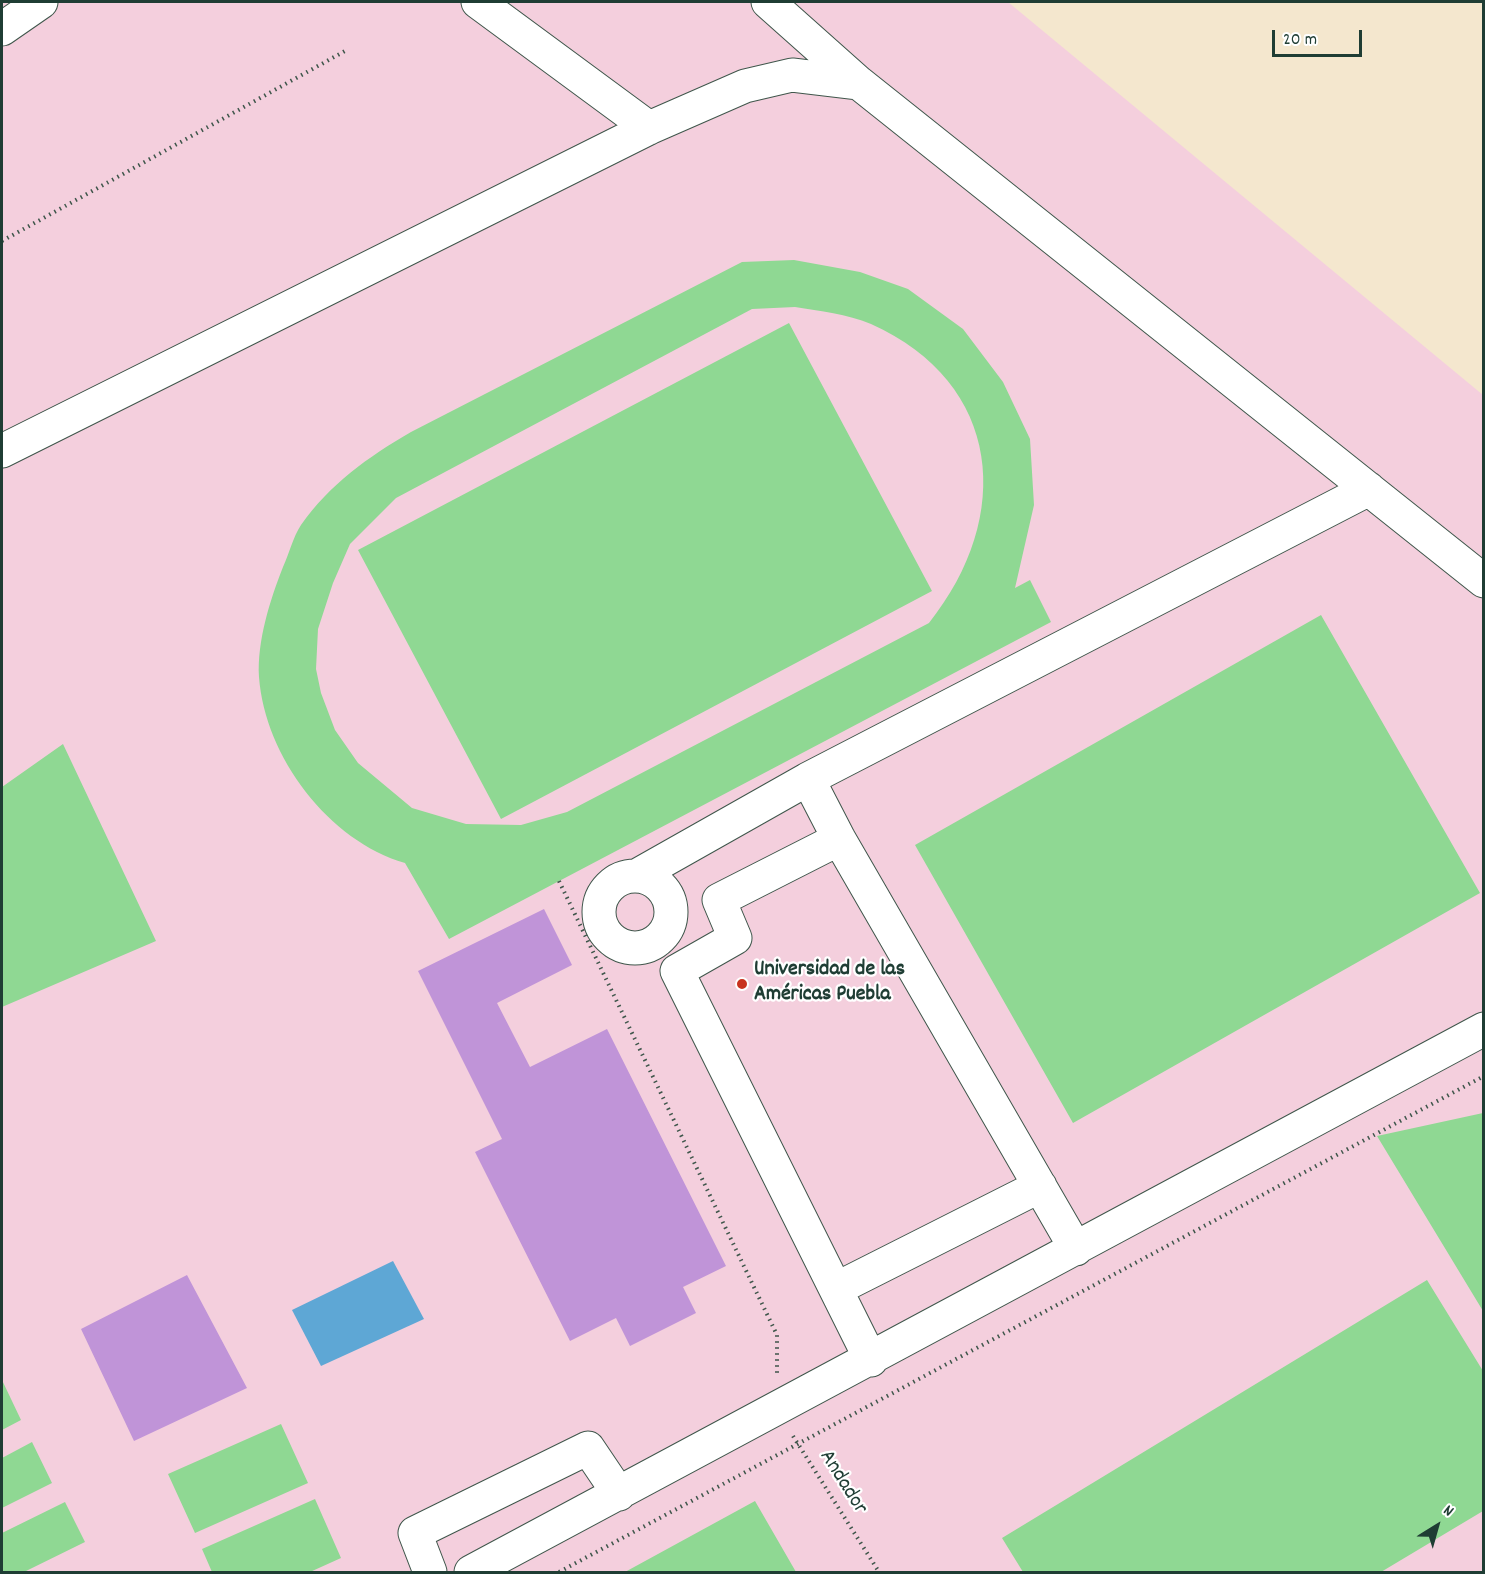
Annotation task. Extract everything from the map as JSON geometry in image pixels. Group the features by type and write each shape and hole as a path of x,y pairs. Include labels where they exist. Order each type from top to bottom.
{"street":[{"path":"2,29 41,2"},
{"path":"478,2 649,128"},
{"path":"768,2 859,83 1484,580"},
{"path":"2,451 649,128 745,86 792,75 859,83"},
{"path":"638,875 808,779 1369,489"},
{"path":"808,779 839,839 1076,1249"},
{"path":"839,839 719,900 735,938 677,971 870,1360"},
{"path":"471,1572 1484,1029"},
{"path":"836,1289 1040,1186"},
{"path":"430,1572 415,1533 588,1448 619,1494"}],"path":[{"path":"2,241 345,51"},
{"path":"559,881 777,1335 777,1410"},
{"path":"559,1572 1484,1076"},
{"name":"Andador","path":"777,1410 879,1572"}],"shaded area":[{"name":"Universidad de las Américas Puebla","path":"2,2 1008,2 1483,395 1483,1572 2,1572"}],"green space":[{"path":"794,260 860,272 908,289 963,329 1003,382 1030,439 1034,505 1015,588 1030,580 1051,622 449,939 405,863 377,852 351,836 327,816 306,792 288,765 274,737 264,707 259,677 260,649 269,607 296,535 312,510 337,484 395,441 742,262","holes":["795,307 833,313 871,324 915,349 948,381 970,417 981,456 983,497 974,540 956,582 929,623 567,812 521,825 466,824 412,808 358,763 335,730 321,693 316,669 318,629 333,583 350,544 396,498 752,309"]},
{"path":"789,323 932,591 501,819 358,550"},
{"path":"1321,615 1480,893 1073,1123 915,845"},
{"path":"63,744 156,941 2,1007 2,787"},
{"path":"1484,1113 1483,1311 1377,1136"},
{"path":"1427,1280 1483,1371 1483,1511 1381,1572 1023,1572 1002,1538"},
{"path":"2,1380 21,1420 2,1430"},
{"path":"281,1424 308,1483 195,1533 168,1474"},
{"path":"32,1442 52,1483 2,1508 2,1458"},
{"path":"315,1499 341,1558 310,1572 212,1572 202,1549"},
{"path":"755,1501 796,1572 625,1572"},
{"path":"65,1502 85,1542 24,1572 2,1572 2,1533"}],"water":[{"path":"393,1261 424,1319 321,1366 292,1310"}],"building":[{"path":"544,909 572,965 497,1003 530,1067 607,1029 726,1266 683,1287 696,1313 630,1346 616,1318 570,1341 475,1152 502,1139 418,971"},
{"path":"187,1275 247,1388 134,1441 81,1329"}],"place":[{"name":"Universidad de las Américas Puebla","path":"742,984"}]}
